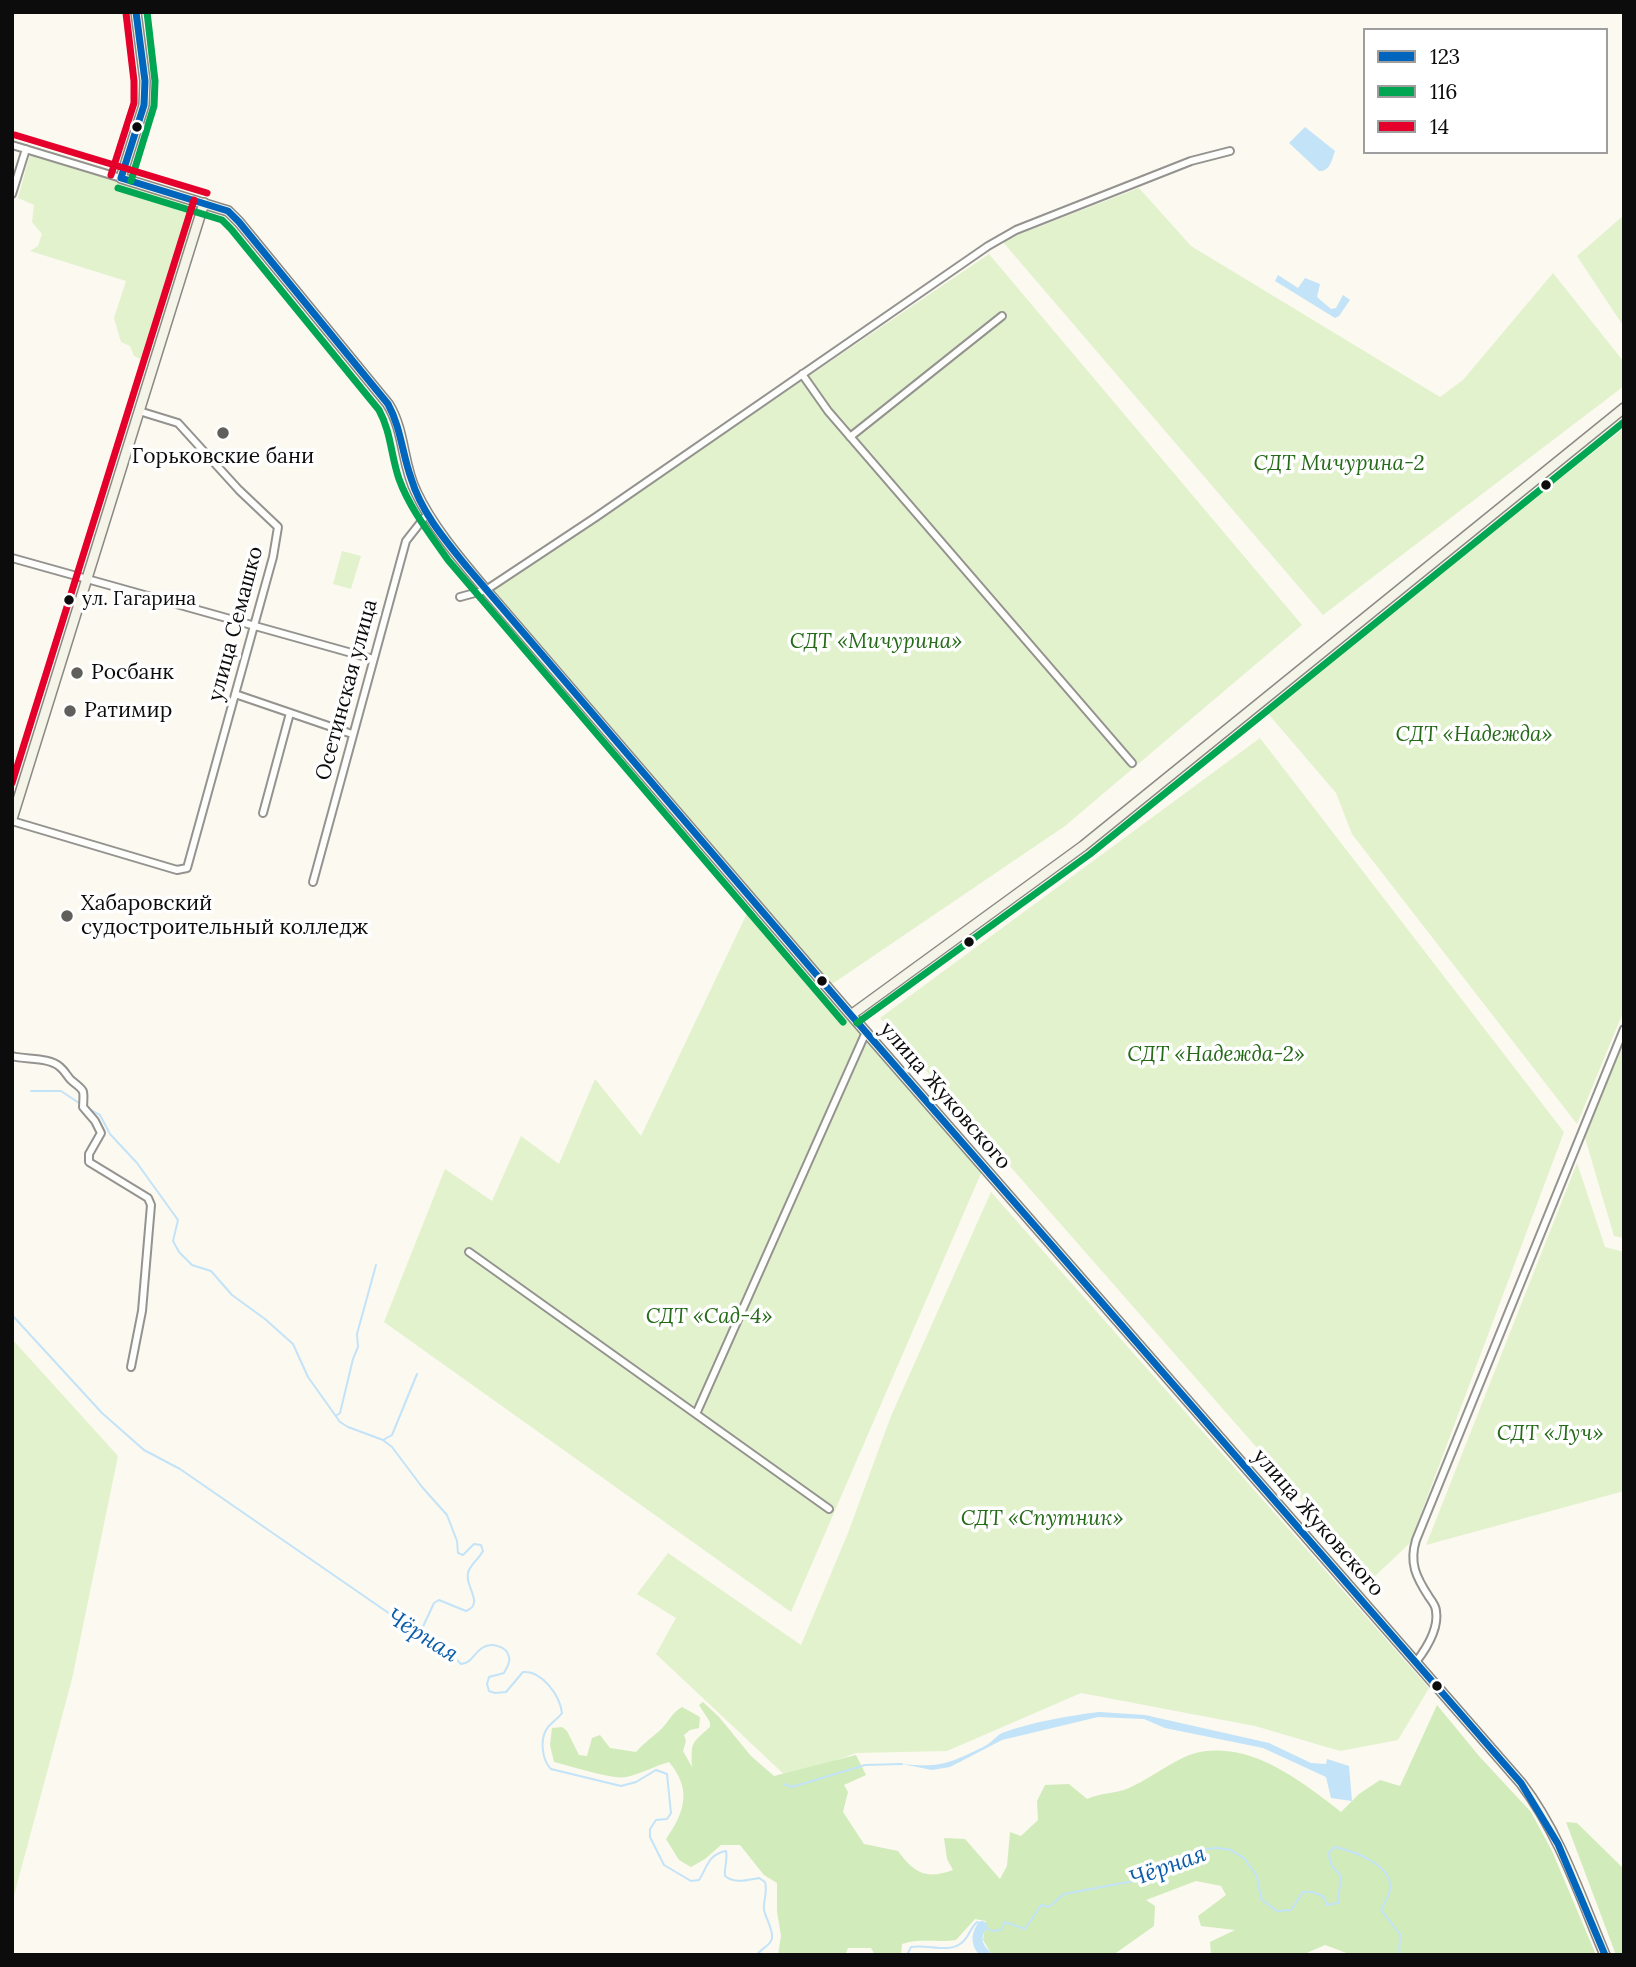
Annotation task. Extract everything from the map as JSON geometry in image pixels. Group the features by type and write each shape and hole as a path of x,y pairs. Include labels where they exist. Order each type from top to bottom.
{"main road":[{"path":"121,178 144,105 145,81 136,12"},
{"name":"улица Жуковского","path":"121,178 228,211 239,222 388,404 400,427 411,482 428,513 486,590 1538,1805 1559,1845 1605,1955"},
{"path":"12,820 204,203"},
{"path":"851,1014 1083,846 1624,408"}],"street":[{"path":"12,145 121,178"},
{"path":"12,194 26,149"},
{"path":"460,597 486,590 596,517 988,246 1016,230 1191,161 1230,151"},
{"path":"850,437 1002,316"},
{"path":"802,374 850,437 1132,763"},
{"name":"улица Семашко","path":"12,820 177,870 187,868 252,624 273,557 278,527 239,490 178,423 139,411"},
{"name":"Осетинская улица","path":"313,882 406,541 428,513"},
{"path":"12,558 373,659"},
{"path":"235,694 352,734"},
{"path":"263,813 290,713"},
{"path":"1416,1662 1428,1646 1437,1615 1435,1606 1414,1571 1412,1560 1416,1540 1624,1029"},
{"path":"696,1414 866,1032"},
{"path":"12,1056 26,1060 40,1059 58,1065 69,1078 82,1087 85,1094 83,1107 101,1133 89,1154 89,1162 148,1198 152,1205 142,1311 131,1367"},
{"path":"469,1252 829,1509"}],"green space":[{"path":"30,154 186,202 191,224 147,362 134,356 130,346 121,342 114,318 126,281 30,251 38,246 42,234 32,222 34,205 18,198"},
{"name":"СДТ Мичурина-2","path":"1139,188 1191,246 1440,397 1463,380 1553,273 1624,362 1624,386 1323,615 1002,241"},
{"path":"1624,215 1624,327 1577,256"},
{"name":"СДТ «Мичурина»","path":"989,254 1302,625 1065,826 832,984 498,610 490,592"},
{"name":"СДТ «Надежда»","path":"1624,428 1624,1010 1577,1124 1352,834 1336,793 1265,710"},
{"path":"342,551 361,556 351,589 333,584"},
{"name":"СДТ «Надежда-2»","path":"1260,738 1564,1132 1410,1543 1372,1579 880,1018"},
{"name":"СДТ «Сад-4»","path":"749,909 982,1171 791,1612 384,1322 445,1169 492,1201 521,1136 559,1164 595,1079 641,1136"},
{"path":"1624,1038 1624,1238 1614,1236 1585,1138"},
{"name":"СДТ «Луч»","path":"1577,1163 1605,1247 1624,1252 1624,1491 1426,1545"},
{"name":"СДТ «Спутник»","path":"991,1192 1429,1688 1398,1740 1340,1751 1255,1726 1081,1693 947,1751 856,1753 788,1778 656,1654 676,1618 637,1594 668,1553 801,1645 848,1533 891,1416"},
{"path":"12,1339 118,1456 72,1679 12,1903"},
{"path":"703,1702 751,1756 774,1776 856,1755 866,1775 844,1785 848,1792 843,1812 864,1844 898,1851 915,1869 935,1874 953,1870 947,1859 944,1838 965,1839 1000,1879 1007,1866 1010,1832 1021,1836 1038,1820 1037,1801 1045,1785 1069,1784 1087,1799 1129,1788 1189,1755 1216,1751 1236,1752 1274,1766 1292,1776 1341,1812 1359,1794 1380,1780 1400,1786 1437,1705 1479,1756 1531,1812 1552,1851 1596,1955 1352,1955 1325,1945 1302,1955 1211,1955 1210,1942 1235,1930 1201,1926 1198,1916 1226,1895 1221,1886 1196,1881 1146,1900 1155,1906 1154,1926 1113,1955 992,1955 983,1940 986,1921 975,1919 956,1940 902,1944 901,1955 875,1955 871,1948 848,1948 845,1955 778,1955 781,1936 777,1911 777,1883 764,1875 740,1845 721,1845 691,1867 679,1860 666,1839 678,1819 683,1800 681,1782 669,1762 631,1776 620,1777 554,1762 550,1745 552,1728 562,1727 567,1731 579,1755 587,1756 592,1738 600,1735 610,1748 636,1752 682,1707 700,1717 699,1728 684,1735 686,1741 683,1751 692,1767 694,1744 710,1727 710,1722 699,1705"},
{"path":"1566,1822 1577,1823 1624,1869 1624,1955 1616,1955"}],"water":[{"path":"1305,127 1335,151 1330,164 1323,171 1319,171 1289,143"},
{"path":"1278,275 1298,288 1305,278 1320,284 1317,297 1331,309 1336,308 1343,295 1350,300 1335,318 1275,281"},
{"path":"1099,1712 1145,1715 1269,1743 1311,1763 1326,1764 1327,1759 1349,1766 1352,1801 1331,1798 1326,1777 1263,1748 1165,1728 1144,1719 1098,1717 1002,1740 950,1767 932,1770 902,1764 945,1763 985,1746 1000,1734 1013,1729"}],"waterway":[{"path":"31,1091 61,1091 79,1103"},
{"path":"87,1108 100,1115 110,1134 137,1163 178,1220 173,1241 179,1252 192,1265 211,1271 232,1295 293,1344 308,1377 340,1422 383,1440 392,1447 447,1515 457,1541 458,1553 463,1555 474,1544 481,1545 483,1551 470,1568 468,1576 474,1598 472,1608 466,1611 439,1600 434,1603 420,1633"},
{"path":"337,1415 340,1413 358,1347 357,1334 376,1265"},
{"name":"Чёрная","path":"12,1315 102,1413 144,1450 180,1469 419,1634 425,1641 449,1652 461,1664 468,1662 486,1646 498,1646 505,1650 509,1663 504,1673 489,1677 489,1691 506,1692 523,1672 537,1675 549,1685 562,1713 548,1728 543,1739 544,1756 551,1769 621,1786 636,1782 656,1770 667,1774 671,1813 667,1819 656,1820 650,1829 650,1837 664,1865 691,1881 699,1880 712,1858 726,1851 725,1876 737,1881 759,1878 765,1882 764,1910 772,1938 757,1955"},
{"path":"383,1440 392,1435 417,1374"},
{"path":"784,1784 792,1787 865,1765 902,1764"},
{"name":"Чёрная","path":"907,1955 911,1947 955,1947 965,1939 977,1922 992,1931 1001,1930 1005,1922 1025,1929 1041,1905 1049,1907 1064,1894 1150,1878 1166,1872 1205,1849 1231,1850 1244,1858 1257,1876 1261,1899 1277,1911 1291,1910 1303,1892 1313,1892 1324,1897 1327,1905 1338,1903 1341,1876 1332,1866 1328,1853 1335,1847 1371,1860 1385,1873 1390,1889 1381,1910 1400,1934 1399,1955"},
{"path":"982,1926 978,1941 986,1955"},
{"name":"Чёрная","path":"860,1955 866,1955"}],"transit line":[{"name":"123","path":"121,178 144,105 145,81 136,12"},
{"name":"116","path":"131,181 154,106 155,81 147,12"},
{"name":"14","path":"111,175 134,103 126,13"},
{"name":"14","path":"15,135 207,193"},
{"name":"123","path":"121,178 228,211 239,222 388,404 396,422 415,490 435,525 467,567 851,1015 1521,1783 1558,1844 1605,1955"},
{"name":"116","path":"118,188 222,220 231,229 379,410 386,427 396,470 409,501 448,560 843,1022"},
{"name":"14","path":"12,783 194,200"},
{"name":"116","path":"857,1023 1090,854 1624,422"}],"place":[{"name":"Горьковские бани","path":"223,433"},
{"name":"ул. Гагарина","path":"69,600"},
{"name":"Росбанк","path":"77,673"},
{"name":"Ратимир","path":"70,711"},
{"name":"Хабаровский судостроительный колледж","path":"67,916"}]}
